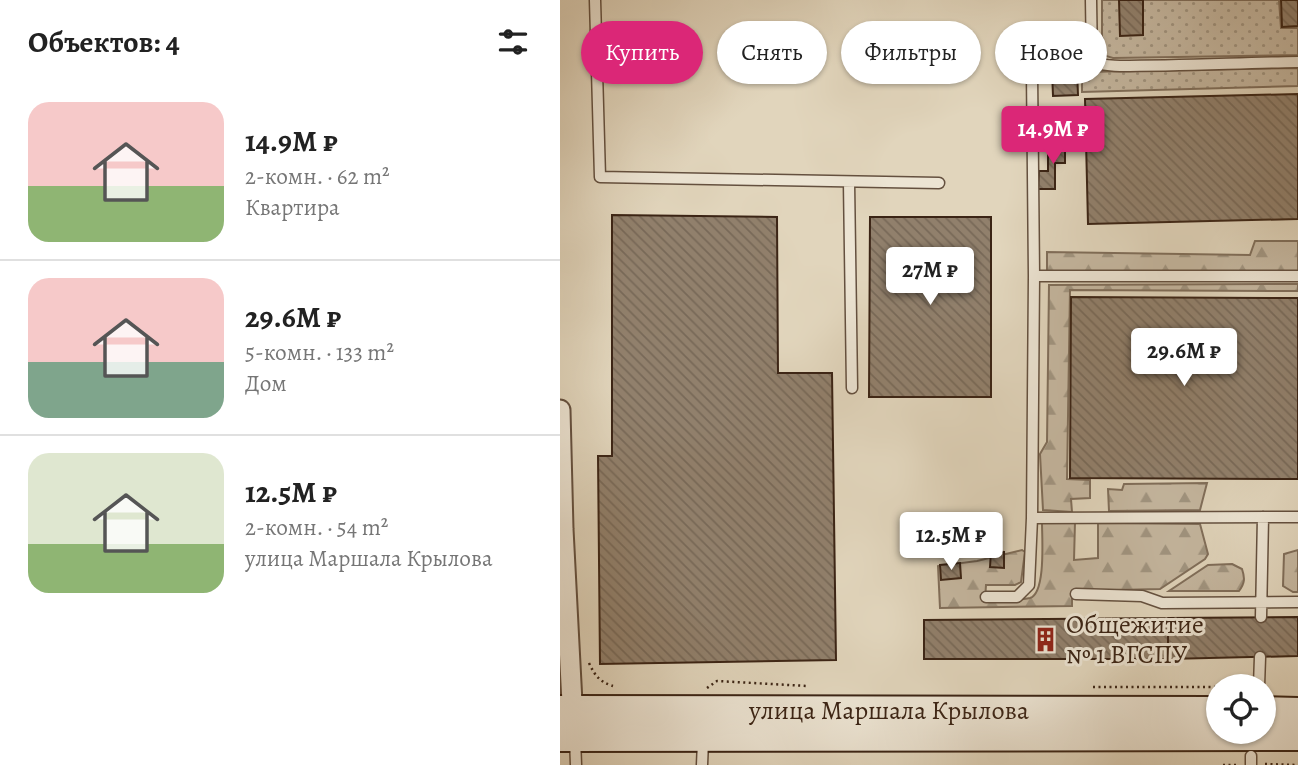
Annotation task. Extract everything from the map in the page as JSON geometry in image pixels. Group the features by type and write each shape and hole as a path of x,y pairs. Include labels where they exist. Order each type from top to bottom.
{"main road":[{"name":"улица Маршала Крылова","path":"567,723 1206,711"},
{"path":"1276,712 1298,712"},
{"name":"улица Маршала Крылова","path":"567,723 704,737 1298,736"}],"street":[{"path":"560,410 563,528 571,661 567,723"}],"lane":[{"path":"595,0 600,177 939,183"},
{"path":"1091,0 1091,21"},
{"path":"1107,64 1298,62"},
{"path":"986,597 1017,597 1029,585 1034,276 1032,84"},
{"path":"849,182 852,388"},
{"path":"1034,276 1298,276"},
{"path":"1261,617 1263,517"},
{"path":"1032,518 1298,517"},
{"path":"1076,594 1142,596 1162,603 1298,602"},
{"path":"1259,674 1260,657"},
{"path":"567,723 576,765"},
{"path":"702,765 704,737"}],"path":[{"path":"571,661 588,660 593,673 602,682 614,687"},
{"path":"705,689 717,681 810,687"},
{"path":"1087,687 1206,687"}],"green space":[{"path":"1102,0 1279,0 1281,28 1298,28 1298,55 1113,58 1107,56 1107,21 1102,21"},
{"path":"1298,68 1298,86 1082,92 1082,84 1107,84 1107,72"},
{"path":"1255,241 1298,241 1298,271 1047,272 1047,252 1250,255"},
{"path":"1298,284 1298,291 1070,290 1067,479 1090,480 1090,498 1071,499 1072,512 1043,510 1040,454 1047,442 1049,285"},
{"path":"1207,483 1200,510 1109,511 1108,489 1122,490 1124,484"},
{"path":"1075,522 1074,560 1098,558 1098,523 1200,524 1208,554 1205,559 1160,589 1072,591 1072,606 940,608 938,566 977,561 1022,550 1025,552 1021,582 1015,585 986,585 985,600 1030,598 1039,586 1041,576 1042,523"},
{"path":"1298,550 1298,592 1293,592 1283,586 1284,554"},
{"path":"1232,564 1243,572 1243,583 1239,591 1169,591 1208,565"}],"building":[{"path":"1119,0 1143,0 1143,35 1120,36"},
{"path":"1281,0 1298,0 1298,26 1282,27"},
{"path":"1053,84 1078,84 1078,95 1053,96"},
{"path":"1298,94 1298,219 1088,224 1085,99"},
{"path":"1057,137 1065,137 1065,163 1055,163 1055,189 1038,189 1039,171 1048,171 1048,152 1057,152"},
{"path":"612,215 777,217 778,373 832,373 836,660 600,664 598,456 612,456"},
{"path":"870,217 991,217 991,397 869,397"},
{"path":"1071,297 1298,298 1298,479 1070,478"},
{"path":"991,551 1004,552 1004,568 990,567"},
{"path":"960,563 961,578 941,580 940,565"},
{"path":"1298,617 1298,656 1168,659 1168,618"},
{"name":"Общежитие № 1 ВГСПУ","path":"1168,618 1168,659 924,659 924,620"}],"place":[{"name":"Общежитие № 1 ВГСПУ","path":"1046,639"}]}
